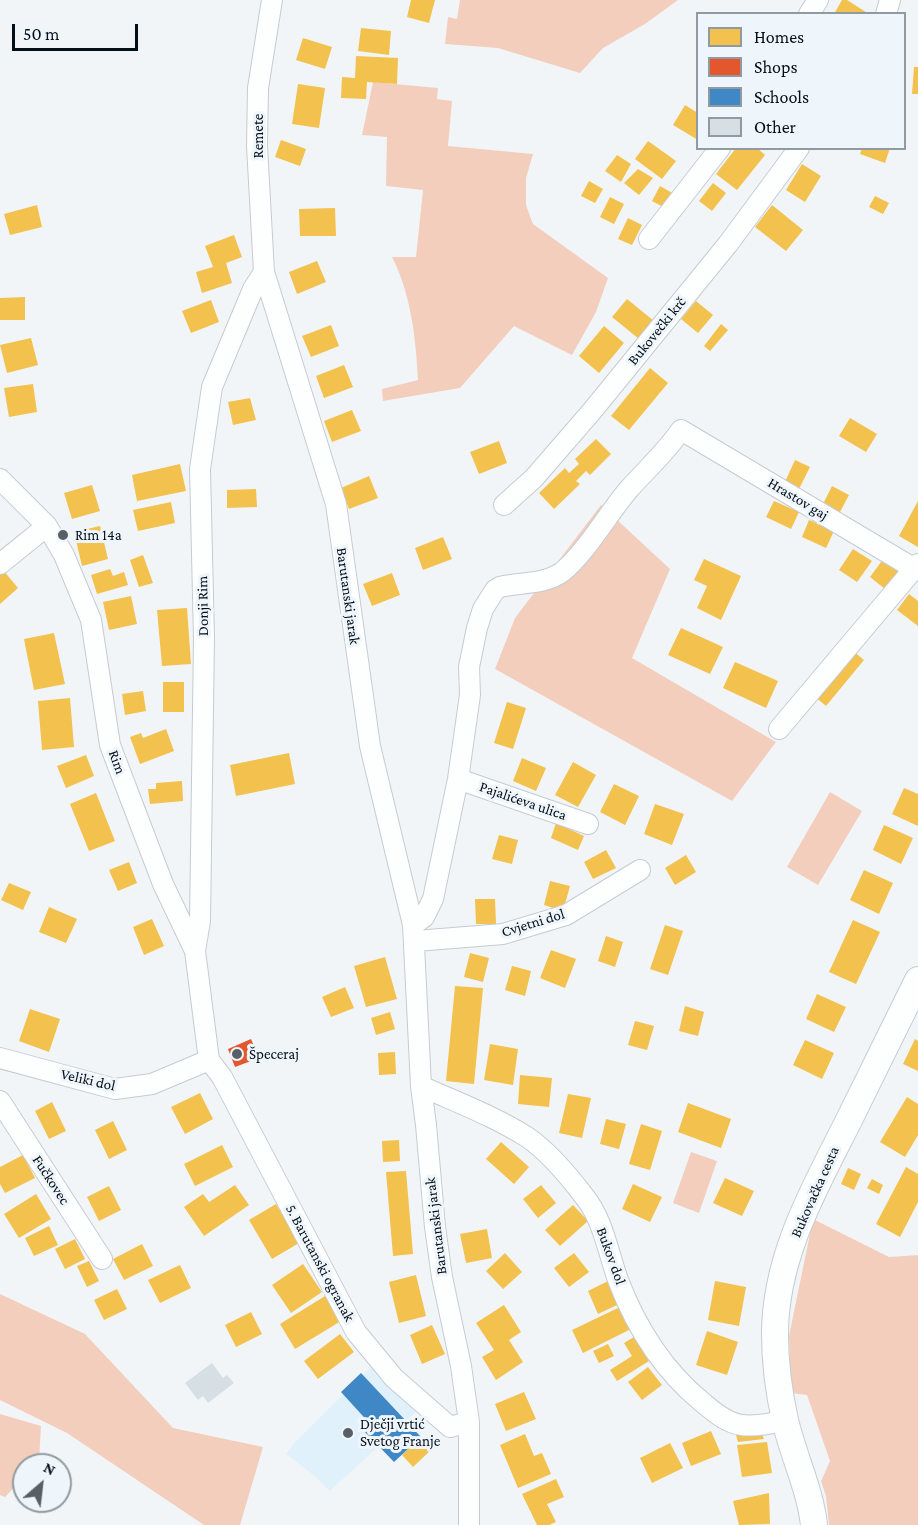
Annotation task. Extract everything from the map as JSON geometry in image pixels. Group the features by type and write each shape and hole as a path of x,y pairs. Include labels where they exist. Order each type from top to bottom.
{"main road":[{"name":"Bukovačka cesta","path":"813,1525 806,1489 785,1420 775,1334 778,1302 786,1262 810,1196 918,980"}],"street":[{"name":"Remete","path":"264,272 257,146 258,88 272,0"},
{"path":"649,238 718,150"},
{"name":"Bukovečki krč","path":"504,505 534,478 592,411 721,252 798,150"},
{"name":"Barutanski jarak","path":"264,272 336,504 370,746 414,933 421,1086 435,1227 469,1422 469,1525"},
{"name":"Donji Rim","path":"195,951 200,921 204,639 200,469 212,387 253,289 264,272"},
{"name":"Hrastov gaj","path":"458,779 470,694 469,667 477,628 489,598 500,587 537,582 561,572 580,552 628,490 667,450 681,429 916,567 779,729"},
{"name":"Rim","path":"0,479 47,526 64,555 91,620 110,745 163,884 195,951 210,1060"},
{"path":"0,564 47,526"},
{"path":"414,933 433,899 458,779"},
{"name":"Pajalićeva ulica","path":"458,779 588,824"},
{"name":"Cvjetni dol","path":"414,933 503,934 566,915 640,870"},
{"name":"Veliki dol","path":"0,1058 116,1089 152,1084 210,1060"},
{"name":"5. Barutanski ogranak","path":"210,1060 222,1077 356,1332 394,1378 450,1427 469,1422"},
{"name":"Bukov dol","path":"421,1086 489,1116 528,1138 551,1157 586,1198 601,1228 619,1281 648,1342 682,1386 724,1419 740,1425 765,1426 785,1420"},
{"name":"Fučkovec","path":"0,1101 102,1259"}],"shaded area":[{"path":"460,0 678,0 645,24 603,48 580,73 498,48 445,44 448,17 457,19"},
{"path":"373,82 438,88 437,99 452,101 448,146 533,154 526,178 526,205 533,224 608,278 596,312 572,355 514,326 460,388 383,401 382,389 418,380 416,349 408,301 392,257 416,257 423,190 386,186 387,137 362,135"},
{"path":"601,505 670,569 632,658 776,742 732,801 495,669 515,618"},
{"path":"830,792 862,811 818,885 787,867"},
{"path":"691,1152 717,1161 699,1213 673,1203"},
{"path":"813,1219 889,1257 918,1255 918,1525 829,1525 826,1496 821,1481 830,1461 807,1395 791,1393 789,1336"},
{"path":"0,1294 85,1334 173,1428 263,1447 240,1525 204,1525 67,1433 0,1400"},
{"name":"Dječji vrtić Svetog Franje","path":"371,1367 416,1412 330,1491 286,1454 294,1443"},
{"path":"0,1414 41,1426 39,1453 12,1453 12,1490 5,1497 0,1495"}],"building: Homes":[{"path":"411,0 435,0 429,23 407,17"},
{"path":"842,0 847,0 866,12 835,12"},
{"path":"361,28 391,31 389,55 358,51"},
{"path":"303,38 332,47 325,69 296,60"},
{"path":"356,56 398,58 397,84 367,82 366,99 341,98 342,77 355,78"},
{"path":"914,67 918,67 918,94 912,94"},
{"path":"298,84 325,88 319,128 292,124"},
{"path":"685,105 696,112 696,139 673,125"},
{"path":"281,140 306,149 300,166 275,157"},
{"path":"648,141 676,161 662,179 635,159"},
{"path":"734,150 759,150 765,155 737,190 716,174"},
{"path":"861,150 889,150 885,163 860,154"},
{"path":"617,155 631,164 621,182 605,171"},
{"path":"802,164 821,176 805,202 786,190"},
{"path":"638,169 653,178 639,195 624,183"},
{"path":"589,181 603,189 595,203 581,196"},
{"path":"713,183 726,193 712,211 699,201"},
{"path":"660,186 674,194 667,209 652,201"},
{"path":"875,196 889,203 883,214 869,207"},
{"path":"610,197 624,204 614,224 600,217"},
{"path":"37,205 42,227 10,235 4,214"},
{"path":"772,205 803,230 786,251 755,227"},
{"path":"335,208 336,236 300,236 299,209"},
{"path":"628,218 642,225 632,245 618,239"},
{"path":"234,235 242,257 226,263 232,283 202,293 196,272 213,267 205,246"},
{"path":"317,261 326,282 297,294 289,272"},
{"path":"25,297 25,320 0,320 0,298"},
{"path":"627,299 654,321 639,339 612,317"},
{"path":"211,300 219,322 191,333 182,311"},
{"path":"696,301 713,315 698,333 681,319"},
{"path":"721,324 728,330 710,351 704,346"},
{"path":"331,325 339,346 311,357 302,336"},
{"path":"604,326 624,343 599,373 579,356"},
{"path":"31,338 38,365 7,373 0,345"},
{"path":"344,365 353,387 324,398 316,376"},
{"path":"650,368 668,383 629,430 611,416"},
{"path":"33,384 37,412 9,417 4,388"},
{"path":"250,398 256,420 233,425 228,402"},
{"path":"352,410 361,431 332,442 324,421"},
{"path":"850,418 877,434 866,452 839,436"},
{"path":"596,439 611,454 590,475 586,471 576,481 580,484 554,509 539,493 565,468 569,473 579,464 575,459"},
{"path":"499,441 507,463 479,474 470,452"},
{"path":"795,460 810,467 798,491 784,484"},
{"path":"180,464 186,491 137,501 132,475"},
{"path":"369,476 378,498 349,509 341,488"},
{"path":"92,485 100,511 72,519 64,493"},
{"path":"832,486 849,495 840,512 823,504"},
{"path":"256,489 257,507 227,508 227,490"},
{"path":"774,501 799,512 791,529 766,517"},
{"path":"918,501 918,547 899,536"},
{"path":"171,502 175,523 138,531 133,510"},
{"path":"809,520 834,531 826,548 802,537"},
{"path":"100,526 108,559 82,566 74,532"},
{"path":"443,537 452,559 423,570 415,548"},
{"path":"853,549 872,561 857,582 839,570"},
{"path":"143,555 153,583 139,587 130,560"},
{"path":"884,558 899,570 885,589 870,577"},
{"path":"704,559 741,576 721,620 697,608 707,586 694,580"},
{"path":"110,569 113,576 124,572 128,585 97,594 91,575"},
{"path":"3,570 18,588 0,604 0,573"},
{"path":"392,573 400,595 372,606 363,584"},
{"path":"909,594 918,601 918,626 897,610"},
{"path":"131,596 137,624 109,630 103,602"},
{"path":"187,608 191,664 162,666 157,610"},
{"path":"681,628 723,647 710,674 668,655"},
{"path":"54,633 65,684 34,690 24,639"},
{"path":"852,650 864,660 826,706 814,696"},
{"path":"735,662 778,681 766,708 723,688"},
{"path":"163,682 184,682 184,712 163,712"},
{"path":"143,691 146,711 125,715 122,694"},
{"path":"70,698 74,747 42,750 38,701"},
{"path":"507,702 526,708 513,749 494,743"},
{"path":"166,729 174,751 140,764 130,737 141,733 143,738"},
{"path":"289,753 295,784 236,796 230,765"},
{"path":"86,755 94,776 66,788 57,766"},
{"path":"522,758 546,768 536,791 513,781"},
{"path":"573,762 596,775 578,807 555,795"},
{"path":"182,781 183,801 150,804 148,789 156,789 156,783"},
{"path":"614,784 639,796 625,825 600,812"},
{"path":"904,788 918,794 918,826 892,814"},
{"path":"96,793 115,841 89,851 70,804"},
{"path":"655,804 684,814 672,845 644,834"},
{"path":"556,823 584,836 578,850 551,838"},
{"path":"884,825 913,838 901,864 873,850"},
{"path":"499,835 518,840 512,864 492,859"},
{"path":"606,850 616,868 593,879 584,862"},
{"path":"686,855 696,872 675,885 665,868"},
{"path":"129,862 137,883 118,891 109,870"},
{"path":"864,870 893,883 879,914 850,900"},
{"path":"550,881 570,886 563,911 544,905"},
{"path":"9,883 31,892 23,910 1,900"},
{"path":"475,899 495,899 496,924 476,924"},
{"path":"49,907 77,919 66,943 39,932"},
{"path":"152,919 164,946 144,955 133,927"},
{"path":"853,920 880,932 856,984 829,972"},
{"path":"665,925 683,931 668,975 650,969"},
{"path":"606,936 623,942 615,967 598,961"},
{"path":"551,950 576,959 565,988 540,978"},
{"path":"470,953 489,958 483,982 464,977"},
{"path":"385,957 397,999 366,1007 354,966"},
{"path":"512,966 531,971 525,996 505,990"},
{"path":"455,986 483,988 474,1084 446,1081"},
{"path":"345,987 354,1008 331,1017 322,997"},
{"path":"817,994 846,1007 834,1032 806,1019"},
{"path":"685,1006 704,1012 698,1036 679,1031"},
{"path":"30,1009 60,1019 49,1052 19,1041"},
{"path":"390,1012 395,1029 376,1035 371,1018"},
{"path":"635,1021 654,1026 647,1050 628,1045"},
{"path":"915,1039 918,1041 918,1071 903,1064"},
{"path":"805,1040 834,1053 822,1079 793,1065"},
{"path":"490,1044 518,1049 513,1085 484,1080"},
{"path":"395,1052 396,1074 379,1075 378,1053"},
{"path":"520,1075 552,1078 549,1107 518,1104"},
{"path":"200,1093 213,1119 185,1134 171,1107"},
{"path":"568,1094 591,1098 582,1138 559,1133"},
{"path":"907,1097 918,1104 918,1135 905,1157 880,1142"},
{"path":"52,1102 66,1131 49,1139 35,1111"},
{"path":"688,1103 731,1119 721,1148 678,1132"},
{"path":"606,1119 626,1124 619,1149 600,1144"},
{"path":"113,1121 127,1150 109,1159 95,1130"},
{"path":"641,1124 662,1131 650,1170 629,1164"},
{"path":"399,1140 400,1161 383,1162 382,1141"},
{"path":"501,1142 529,1167 514,1184 486,1159"},
{"path":"222,1145 233,1167 195,1186 184,1164"},
{"path":"23,1155 35,1178 5,1193 0,1184 0,1167"},
{"path":"906,1167 918,1174 918,1202 900,1237 876,1224"},
{"path":"848,1168 861,1174 854,1190 841,1184"},
{"path":"406,1171 413,1254 393,1256 386,1172"},
{"path":"725,1178 754,1191 742,1216 713,1203"},
{"path":"872,1179 883,1185 879,1194 867,1188"},
{"path":"633,1184 662,1197 650,1222 622,1209"},
{"path":"235,1185 249,1205 204,1236 184,1207 203,1194 209,1202"},
{"path":"541,1185 556,1203 538,1218 523,1199"},
{"path":"109,1186 121,1210 99,1221 87,1197"},
{"path":"36,1194 51,1219 19,1238 4,1214"},
{"path":"276,1204 299,1243 272,1259 249,1220"},
{"path":"573,1205 588,1221 560,1246 545,1230"},
{"path":"49,1226 58,1245 34,1256 25,1238"},
{"path":"487,1229 492,1258 466,1263 460,1234"},
{"path":"75,1239 85,1259 65,1269 55,1249"},
{"path":"142,1244 153,1266 124,1280 113,1259"},
{"path":"505,1253 522,1272 503,1289 486,1271"},
{"path":"574,1253 589,1272 569,1287 554,1268"},
{"path":"89,1261 99,1281 87,1287 77,1266"},
{"path":"303,1264 322,1292 291,1313 272,1285"},
{"path":"180,1265 191,1288 160,1303 148,1280"},
{"path":"416,1275 426,1316 399,1323 389,1282"},
{"path":"608,1281 619,1304 598,1314 588,1291"},
{"path":"715,1281 746,1287 739,1326 708,1320"},
{"path":"117,1289 127,1309 104,1320 94,1300"},
{"path":"325,1296 341,1321 295,1349 280,1324"},
{"path":"504,1305 521,1332 509,1340 523,1362 496,1380 482,1357 494,1350 476,1323"},
{"path":"620,1307 631,1329 583,1353 572,1330"},
{"path":"251,1312 262,1334 236,1347 225,1325"},
{"path":"432,1325 445,1354 422,1364 410,1335"},
{"path":"707,1331 738,1342 727,1375 696,1365"},
{"path":"340,1334 354,1352 318,1379 304,1361"},
{"path":"634,1337 649,1361 617,1381 610,1370 632,1356 624,1343"},
{"path":"608,1344 614,1356 599,1363 593,1351"},
{"path":"648,1367 662,1385 642,1400 628,1382"},
{"path":"524,1392 536,1419 506,1431 495,1404"},
{"path":"760,1430 764,1439 738,1442 735,1431"},
{"path":"711,1431 721,1454 691,1466 682,1443"},
{"path":"525,1434 534,1456 542,1453 551,1474 518,1488 500,1445"},
{"path":"421,1437 432,1449 413,1467 402,1455"},
{"path":"767,1442 772,1473 742,1477 737,1445"},
{"path":"670,1443 683,1468 652,1483 640,1458"},
{"path":"556,1479 564,1497 547,1504 556,1522 549,1525 537,1525 522,1494"},
{"path":"769,1493 770,1524 739,1525 733,1501"}],"building: Shops":[{"path":"251,1039 259,1058 235,1067 228,1049"}],"building: Schools":[{"path":"361,1373 421,1437 394,1462 365,1432 372,1426 341,1392"}],"building: Other":[{"path":"212,1363 223,1378 227,1375 234,1383 208,1403 203,1396 198,1400 185,1383"}],"place":[{"name":"Rim 14a","path":"63,535"},
{"name":"Špeceraj","path":"237,1054"},
{"name":"Dječji vrtić Svetog Franje","path":"348,1433"}]}
